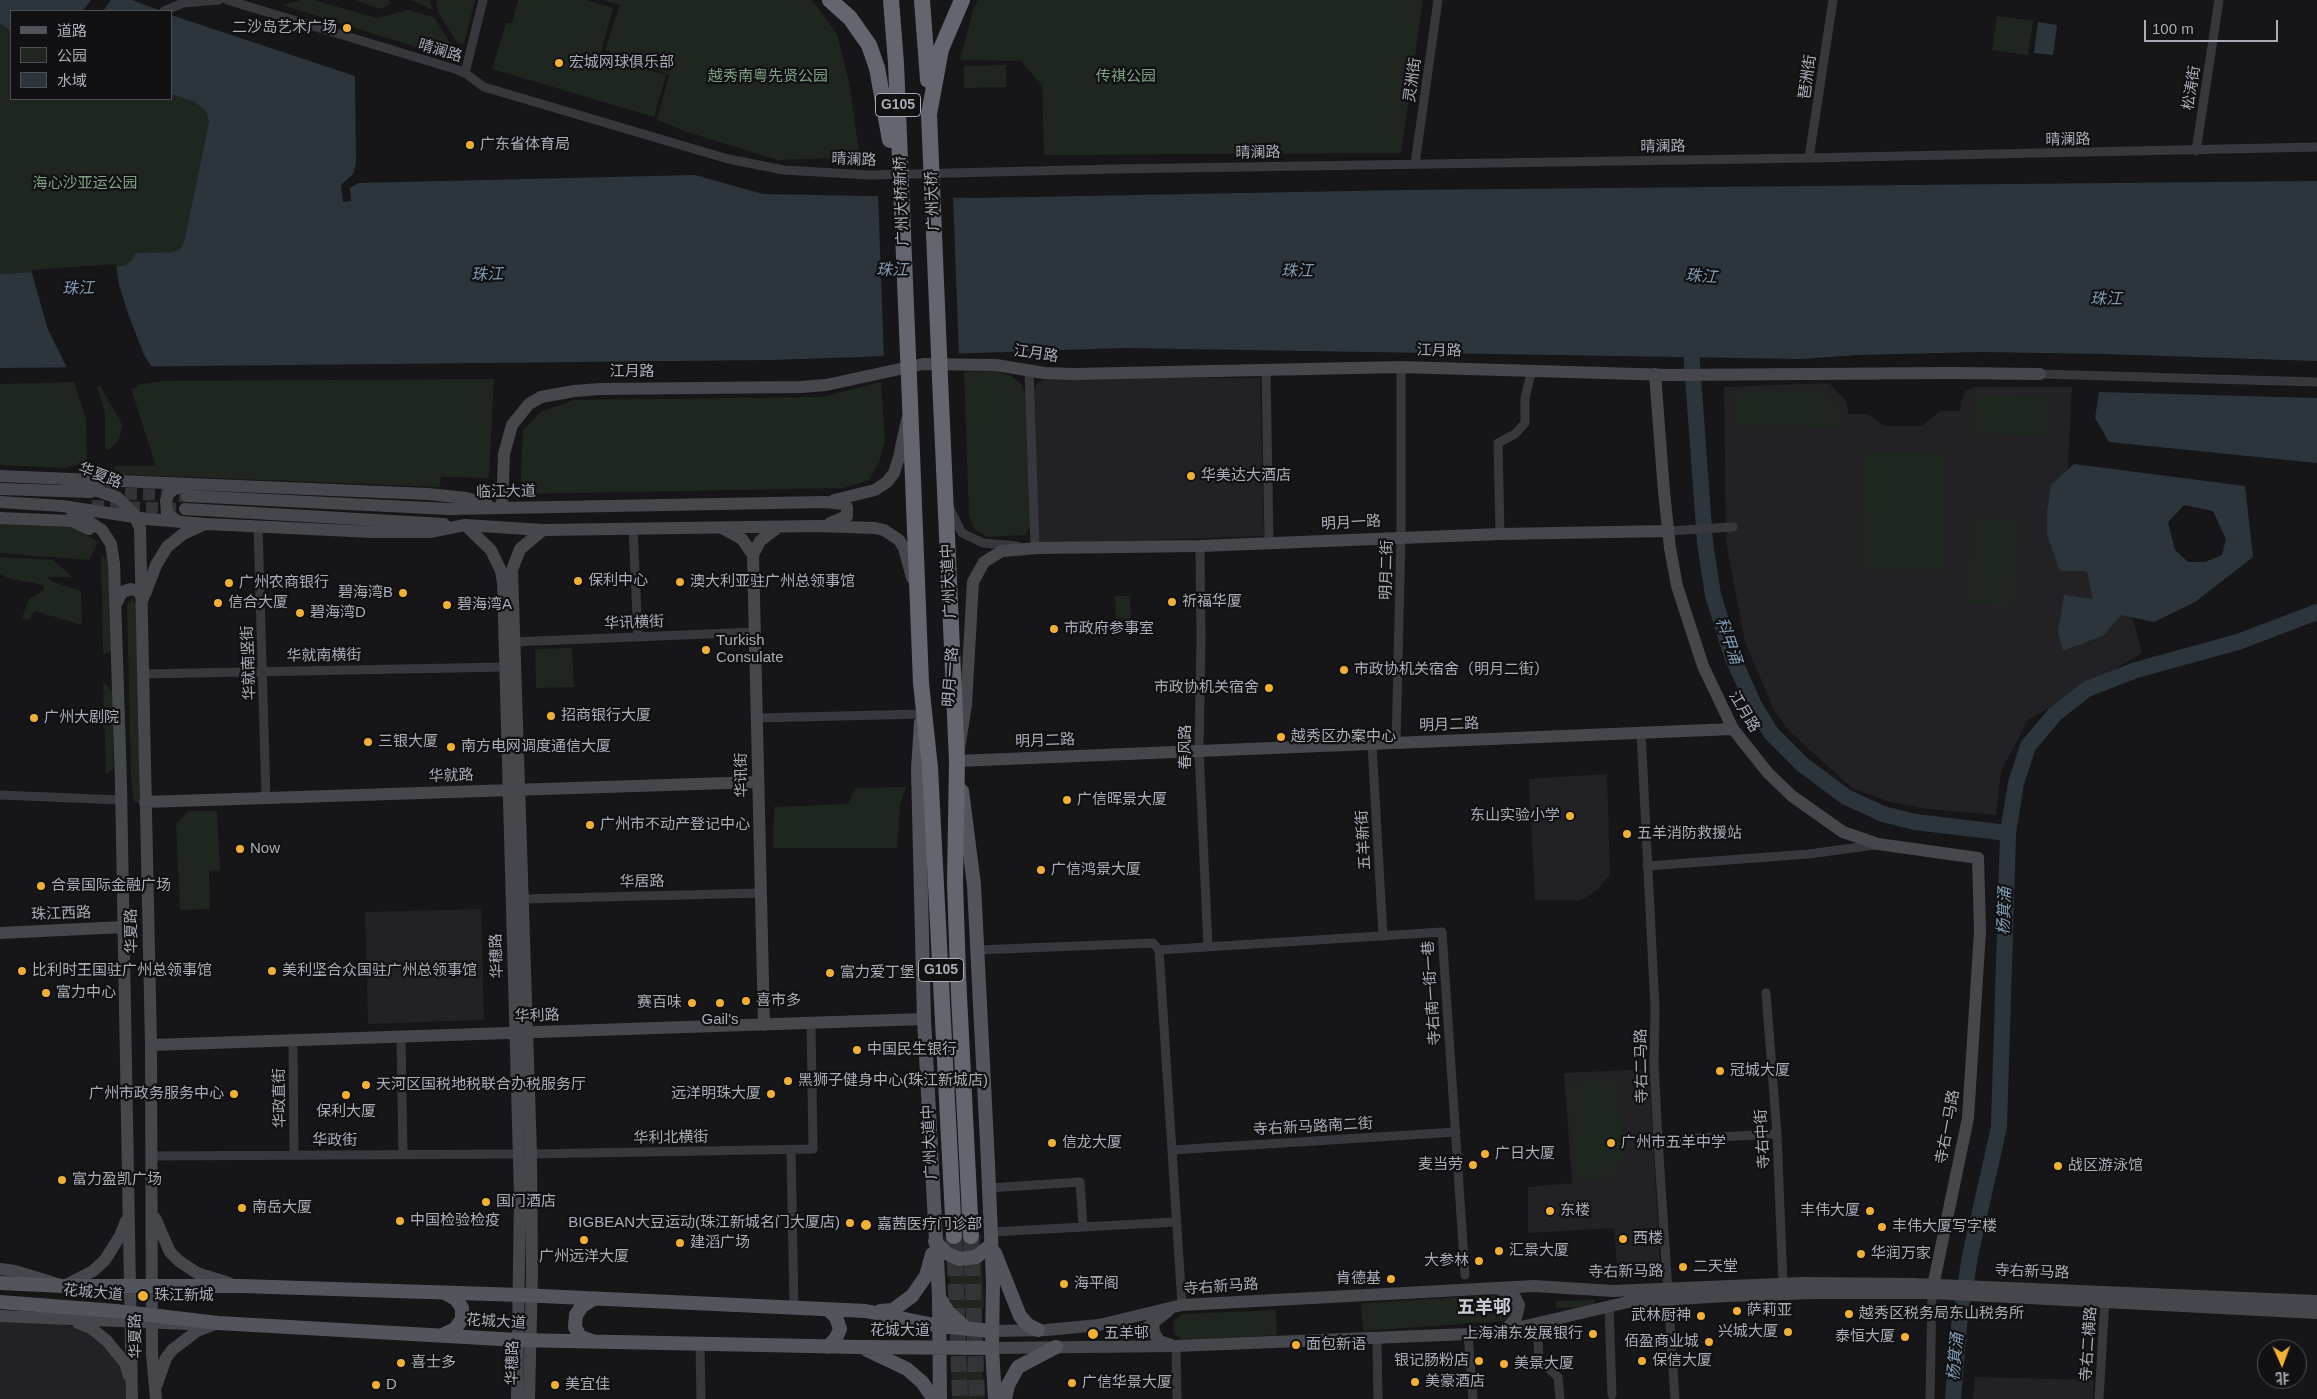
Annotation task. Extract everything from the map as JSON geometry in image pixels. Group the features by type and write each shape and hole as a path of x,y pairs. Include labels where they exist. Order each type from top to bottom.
{"highway":[{"path":"830,0 856,25 874,58 884,100 902,209"},
{"name":"广州大桥新桥","path":"891,0 910,403"},
{"name":"广州大桥","path":"922,0 929,114 941,401"},
{"path":"929,114 941,49 962,0"},
{"name":"广州大道中","path":"941,401 957,760 955,882 971,1236"},
{"name":"广州大道中","path":"910,403 922,710 930,768 954,1236"}],"main road":[{"name":"江月路","path":"502,508 504,454 512,425 529,404 554,393 600,389 801,387 826,385 923,364 996,365 1029,371 1074,374 1401,367 1532,369 1670,375 2040,374"},
{"name":"江月路","path":"1655,374 1668,531 1675,577 1688,625 1716,696 1733,728 1768,773 1809,810 1843,832 1878,844 1978,858"},
{"path":"825,502 875,490 887,482 894,473 899,457 910,403"},
{"path":"0,476 64,485 118,498"},
{"path":"64,485 86,486 109,481"},
{"path":"0,489 109,481"},
{"name":"临江大道","path":"109,481 188,490 428,494 466,498 502,508 825,502"},
{"name":"华夏路","path":"86,486 118,498 136,517 140,528 151,1045 151,1286 156,1395"},
{"path":"188,490 173,490 168,494 166,501 167,514 175,520 185,516 206,524"},
{"path":"0,502 62,506 136,517 185,516 465,525 543,530 818,526 875,528 892,534 904,548 918,605"},
{"path":"818,526 841,520 847,516 848,512 843,504 825,502"},
{"name":"华夏路","path":"62,506 79,514 102,530 111,544 114,564 117,603 122,800 132,1394"},
{"path":"0,518 65,520 80,523 92,530 106,544 114,564"},
{"path":"143,599 156,565 167,547 193,527 206,524 372,532 430,532 465,525"},
{"name":"华穗路","path":"465,525 492,550 501,571 505,666 523,899 522,1033"},
{"path":"719,527 742,539 753,555 760,541 778,527"},
{"name":"华穗路","path":"529,1399 524,1340 525,1154 514,790 512,584 515,558 531,538 543,530"},
{"name":"明月一路","path":"957,760 966,706 973,582 984,562 1002,551 1035,548 1200,546 1500,534 1668,531"},
{"name":"华讯街","path":"753,555 764,1024"},
{"path":"117,603 122,592 131,589 138,592 143,599"},
{"name":"广州大道中","path":"922,710 918,769 924,1019 939,1296 940,1399"},
{"name":"明月二路","path":"957,760 1733,728"},
{"name":"广州大道中","path":"957,760 972,860 989,1188 992,1348 995,1399"},
{"name":"华就路","path":"145,802 758,782"},
{"name":"寺右一马路","path":"1937,1289 1968,1118 1980,931 1978,858"},
{"name":"珠江西路","path":"0,932 124,928"},
{"name":"华利路","path":"151,1045 924,1019"},
{"path":"0,1269 15,1271 64,1286 93,1271 105,1260 120,1236 129,1209 139,1216 147,1214 151,1209 170,1252 179,1261 197,1273 241,1286"},
{"path":"935,1241 946,1253 959,1259 976,1257 991,1238"},
{"path":"991,1238 1020,1316 1028,1325 1038,1330"},
{"path":"866,1310 893,1310 912,1296 926,1276 935,1241"},
{"name":"花城大道","path":"0,1283 64,1286 241,1286 866,1310 939,1326"},
{"name":"寺右新马路","path":"992,1348 1176,1346 1468,1334 1504,1331 1667,1294 1783,1284 2106,1297 2317,1301"},
{"name":"寺右新马路","path":"939,1326 992,1332 1038,1330 1099,1325 1182,1305 1534,1286 1667,1294 1815,1293 1937,1289"},
{"path":"1496,1288 1515,1297 1519,1305 1516,1318 1504,1331"},
{"path":"442,1335 455,1329 462,1319 462,1308 456,1299 445,1293"},
{"path":"939,1296 948,1312 992,1348"},
{"name":"寺右新马路","path":"2106,1297 2317,1314"},
{"path":"593,1299 582,1306 576,1316 575,1327 580,1337 593,1341"},
{"name":"花城大道","path":"0,1302 152,1320 524,1340 859,1348 992,1348"},
{"path":"1176,1346 1159,1341 1154,1332 1154,1324 1149,1326 1163,1313 1182,1305"},
{"path":"827,1309 836,1317 840,1329 836,1338 828,1347"},
{"path":"0,1316 68,1319 131,1317"},
{"path":"68,1319 91,1328 113,1348 125,1364 132,1394 142,1386 156,1395 161,1371 172,1350 197,1331 218,1323"},
{"path":"939,1326 959,1335 982,1352 993,1369"},
{"name":"华穗路","path":"516,1399 524,1340"},
{"path":"1006,1399 1012,1375 1018,1367 1056,1347"},
{"path":"859,1348 907,1369 922,1382 934,1399"}],"street":[{"path":"167,10 183,3 219,0"},
{"name":"晴澜路","path":"227,0 465,73 484,86 493,89 728,159 784,170 868,175 2317,148"},
{"path":"465,73 483,0"},
{"name":"灵洲街","path":"1415,164 1438,0"},
{"name":"琶洲街","path":"1809,158 1833,0"},
{"name":"松涛街","path":"2196,151 2219,0"},
{"name":"明月二街","path":"1396,743 1401,537 1401,367"},
{"path":"1500,534 1498,443 1515,434 1525,423 1525,398 1532,369"},
{"path":"1266,370 1269,543"},
{"path":"1029,371 1035,548"},
{"path":"2040,374 2317,382"},
{"name":"明月一路","path":"945,499 962,533 983,543 1001,543 1035,548"},
{"name":"华就南竖街","path":"258,527 266,798"},
{"path":"633,528 638,637"},
{"path":"1668,531 1733,528"},
{"name":"春风路","path":"1200,546 1199,750 1208,947"},
{"name":"华讯横街","path":"514,642 754,632"},
{"name":"华就南横街","path":"143,674 505,666"},
{"path":"757,718 922,710"},
{"name":"寺右二马路","path":"1641,732 1655,1008 1654,1063 1675,1399"},
{"name":"五羊新街","path":"1372,744 1383,936"},
{"path":"0,795 122,800"},
{"path":"1647,866 1809,854 1878,844"},
{"name":"华居路","path":"523,899 761,893"},
{"name":"寺右南一街一巷","path":"977,950 1153,943 1159,950 1442,932 1465,1275"},
{"path":"1159,950 1182,1305"},
{"name":"寺右中街","path":"1766,993 1777,1134 1783,1284"},
{"name":"华利北横街","path":"525,1154 813,1149 811,1023"},
{"path":"401,1036 403,1155"},
{"name":"华政直街","path":"293,1040 294,1155"},
{"name":"寺右新马路南二街","path":"1172,1150 1456,1132"},
{"path":"1658,1140 1777,1134"},
{"path":"791,1150 794,1307"},
{"name":"华政街","path":"152,1156 525,1154"},
{"path":"989,1188 1080,1182 1083,1227"},
{"path":"991,1238 1083,1227 1176,1222"},
{"name":"寺右一马路","path":"1930,1399 1937,1289"},
{"name":"寺右二横路","path":"2099,1399 2106,1297"},
{"path":"1608,1306 1612,1394"},
{"path":"1537,1323 1539,1360 1558,1377 1560,1399"},
{"path":"1468,1334 1473,1399"},
{"path":"1376,1339 1378,1399"},
{"path":"700,1344 701,1399"},
{"path":"1176,1346 1178,1399"}],"shaded area":[{"path":"1047,378 1260,378 1264,536 1039,544 1033,392 1037,383"},
{"path":"1829,383 1846,401 1849,414 1868,414 1884,426 1922,426 1940,411 1960,411 1961,400 1966,391 1975,387 2072,387 2068,466 2063,499 2096,563 2132,616 2142,653 2028,720 2001,771 1996,815 1927,809 1887,801 1852,788 1790,732 1775,712 1745,642 1726,542 1724,387"},
{"name":"东山实验小学","path":"1607,774 1610,875 1597,890 1581,900 1535,900 1529,779"},
{"path":"481,909 484,1020 368,1024 365,912"},
{"name":"广州市五羊中学","path":"1649,1069 1660,1263 1617,1266 1614,1228 1528,1233 1528,1187 1572,1183 1564,1073"},
{"path":"0,1321 62,1324 86,1330 119,1363 127,1386 127,1399 0,1399"},
{"path":"1975,1377 2094,1380 2093,1399 1973,1399"}],"green space":[{"path":"301,0 313,0 377,18 408,10 434,17 450,43 449,52 445,56 282,5"},
{"path":"355,0 389,0 391,4 380,9"},
{"path":"410,0 430,0 433,10"},
{"path":"436,0 475,0 464,43 458,44 438,12"},
{"name":"宏城网球俱乐部","path":"518,0 586,0 613,8 600,56 666,75 654,117 492,69 506,23 512,23"},
{"name":"越秀南粤先贤公园","path":"602,0 812,0 837,34 849,83 860,157 778,160 687,132 657,120 669,75 605,50 620,5"},
{"name":"传祺公园","path":"979,0 1423,0 1401,153 1044,155 1042,85 1021,61 960,60 974,7"},
{"path":"1997,16 2033,21 2028,55 1992,50"},
{"name":"海心沙亚运公园","path":"0,24 10,30 10,100 172,100 172,94 195,102 206,111 209,122 184,242 180,249 173,252 135,253 133,259 126,265 117,267 0,274"},
{"path":"1006,65 1006,87 964,88 964,66"},
{"path":"995,371 1011,376 1021,384 1027,397 1032,522 1025,535 988,537 975,530 969,516 964,372"},
{"path":"494,379 489,478 441,477 440,487 114,474 115,466 156,466 131,389 138,387 137,385 162,381"},
{"path":"74,382 86,419 87,462 64,468 0,465 0,384"},
{"path":"881,382 885,441 879,462 869,480 844,488 520,494 523,430 541,412 574,400 822,397"},
{"path":"100,386 123,426 118,441 109,450 105,448 105,412 97,387"},
{"path":"1819,391 1839,407 1839,427 1733,424 1733,393"},
{"path":"1973,394 2048,396 2047,435 1972,433"},
{"path":"1862,452 1947,454 1943,570 1859,568"},
{"path":"1972,519 2017,520 2014,606 1970,604"},
{"path":"0,522 74,527 98,542 89,560 0,553"},
{"path":"101,554 108,561 111,652 103,654"},
{"path":"0,557 53,560 72,577 47,577 53,582 81,591 82,625 35,611 28,620 22,618 29,599 44,590 44,585 11,579 0,574"},
{"path":"1115,596 1130,596 1131,626 1116,627"},
{"path":"132,599 139,607 139,802 134,802 131,775 127,604"},
{"path":"572,648 574,687 536,688 535,649"},
{"path":"103,682 114,692 113,770 106,774"},
{"path":"906,787 900,805 897,848 773,848 774,807 848,804 855,788"},
{"path":"188,811 217,811 220,870 209,871 210,909 180,910 176,825"},
{"path":"1587,1080 1613,1081 1618,1088 1623,1153 1621,1162 1611,1176 1595,1179 1583,1178 1574,1168 1570,1093 1575,1085"},
{"path":"982,1235 980,1246 974,1252 960,1254 946,1247 943,1237"},
{"path":"982,1260 984,1308 972,1313 961,1313 951,1308 949,1262"},
{"path":"1501,1295 1509,1298 1512,1306 1511,1316 1504,1321 1363,1331 1361,1303"},
{"path":"1594,1300 1594,1307 1556,1308 1556,1301"},
{"path":"1276,1310 1277,1335 1182,1340 1174,1333 1173,1328 1174,1321 1182,1314"},
{"path":"962,1364 982,1366 984,1399 952,1399 952,1367"}],"water":[{"path":"0,0 132,0 158,10 10,10 10,30 0,24"},
{"name":"珠江","path":"172,15 355,76 356,163 353,174 341,185 343,202 351,201 350,188 358,183 695,175 763,194 975,198 1405,190 2317,181 2317,361 1981,352 1856,355 1802,359 1122,348 771,360 0,368 0,274 117,267 126,265 133,259 135,253 173,252 180,249 184,242 209,122 206,111 195,102 172,94"},
{"path":"2038,22 2057,25 2053,55 2034,53"},
{"path":"2099,392 2317,398 2317,463 2109,442 2095,418"},
{"path":"2074,464 2245,486 2253,557 2195,602 2154,622 2121,615 2104,635 2063,651 2058,632 2064,595 2093,599 2087,571 2060,571 2047,535 2047,512 2051,485","holes":["2184,505 2213,511 2226,539 2222,555 2205,562 2188,562 2175,550 2168,522"]}],"pier":[{"path":"91,0 111,0 104,10 84,10"},
{"path":"878,194 953,195 959,356 884,359"},
{"path":"116,264 119,285 129,316 144,355 153,369 68,370 48,330 31,270"}],"waterway":[{"name":"科甲涌","path":"1690,335 1705,542 1713,595 1732,656 1754,705 1771,733 1803,765 1846,797 1883,814 1915,822 2008,833"},
{"name":"杨箕涌","path":"1953,1399 1959,1326 1970,1256 1999,1127 2008,833 2016,783 2028,746 2055,714 2087,689 2136,670 2238,642 2317,612"}],"tunnel":[{"path":"107,493 187,496"},
{"path":"92,506 185,509"},
{"path":"954,1236 960,1399"},
{"path":"971,1236 977,1399"}],"place":[{"name":"二沙岛艺术广场","path":"347,28"},
{"name":"宏城网球俱乐部","path":"559,63"},
{"name":"广东省体育局","path":"470,145"},
{"name":"华美达大酒店","path":"1191,476"},
{"name":"保利中心","path":"578,581"},
{"name":"澳大利亚驻广州总领事馆","path":"680,582"},
{"name":"广州农商银行","path":"229,583"},
{"name":"碧海湾B","path":"403,593"},
{"name":"祈福华厦","path":"1172,602"},
{"name":"信合大厦","path":"218,603"},
{"name":"碧海湾A","path":"447,605"},
{"name":"碧海湾D","path":"300,613"},
{"name":"市政府参事室","path":"1054,629"},
{"name":"Turkish Consulate","path":"706,650"},
{"name":"市政协机关宿舍（明月二街）","path":"1344,670"},
{"name":"市政协机关宿舍","path":"1269,688"},
{"name":"招商银行大厦","path":"551,716"},
{"name":"广州大剧院","path":"34,718"},
{"name":"越秀区办案中心","path":"1281,737"},
{"name":"三银大厦","path":"368,742"},
{"name":"南方电网调度通信大厦","path":"451,747"},
{"name":"广信晖景大厦","path":"1067,800"},
{"name":"东山实验小学","path":"1570,816"},
{"name":"广州市不动产登记中心","path":"590,825"},
{"name":"五羊消防救援站","path":"1627,834"},
{"name":"Now","path":"240,849"},
{"name":"广信鸿景大厦","path":"1041,870"},
{"name":"合景国际金融广场","path":"41,886"},
{"name":"比利时王国驻广州总领事馆","path":"22,971"},
{"name":"美利坚合众国驻广州总领事馆","path":"272,971"},
{"name":"富力爱丁堡","path":"830,973"},
{"name":"富力中心","path":"46,993"},
{"name":"喜市多","path":"746,1001"},
{"name":"赛百味","path":"692,1003"},
{"name":"Gail's","path":"720,1003"},
{"name":"中国民生银行","path":"857,1050"},
{"name":"冠城大厦","path":"1720,1071"},
{"name":"黑狮子健身中心(珠江新城店)","path":"788,1081"},
{"name":"天河区国税地税联合办税服务厅","path":"366,1085"},
{"name":"广州市政务服务中心","path":"234,1094"},
{"name":"远洋明珠大厦","path":"771,1094"},
{"name":"保利大厦","path":"346,1095"},
{"name":"信龙大厦","path":"1052,1143"},
{"name":"广州市五羊中学","path":"1611,1143"},
{"name":"广日大厦","path":"1485,1154"},
{"name":"麦当劳","path":"1473,1165"},
{"name":"战区游泳馆","path":"2058,1166"},
{"name":"富力盈凯广场","path":"62,1180"},
{"name":"国门酒店","path":"486,1202"},
{"name":"南岳大厦","path":"242,1208"},
{"name":"东楼","path":"1550,1211"},
{"name":"丰伟大厦","path":"1870,1211"},
{"name":"中国检验检疫","path":"400,1221"},
{"name":"BIGBEAN大豆运动(珠江新城名门大厦店)","path":"850,1223"},
{"name":"嘉茜医疗门诊部","path":"866,1225"},
{"name":"丰伟大厦写字楼","path":"1882,1227"},
{"name":"西楼","path":"1623,1239"},
{"name":"广州远洋大厦","path":"584,1240"},
{"name":"建滔广场","path":"680,1243"},
{"name":"汇景大厦","path":"1499,1251"},
{"name":"华润万家","path":"1861,1254"},
{"name":"大参林","path":"1479,1261"},
{"name":"二天堂","path":"1683,1267"},
{"name":"肯德基","path":"1391,1279"},
{"name":"海平阁","path":"1064,1284"},
{"name":"珠江新城","path":"143,1296"},
{"name":"萨莉亚","path":"1737,1311"},
{"name":"越秀区税务局东山税务所","path":"1849,1314"},
{"name":"武林厨神","path":"1701,1316"},
{"name":"兴城大厦","path":"1788,1332"},
{"name":"五羊邨","path":"1093,1334"},
{"name":"上海浦东发展银行","path":"1593,1334"},
{"name":"泰恒大厦","path":"1905,1337"},
{"name":"佰盈商业城","path":"1709,1342"},
{"name":"面包新语","path":"1296,1345"},
{"name":"银记肠粉店","path":"1479,1361"},
{"name":"保信大厦","path":"1642,1361"},
{"name":"喜士多","path":"401,1363"},
{"name":"美景大厦","path":"1504,1364"},
{"name":"美豪酒店","path":"1415,1382"},
{"name":"广信华景大厦","path":"1072,1383"},
{"name":"D","path":"376,1385"},
{"name":"美宜佳","path":"555,1385"}],"district":[{"name":"五羊邨","path":"1484,1308"}]}
